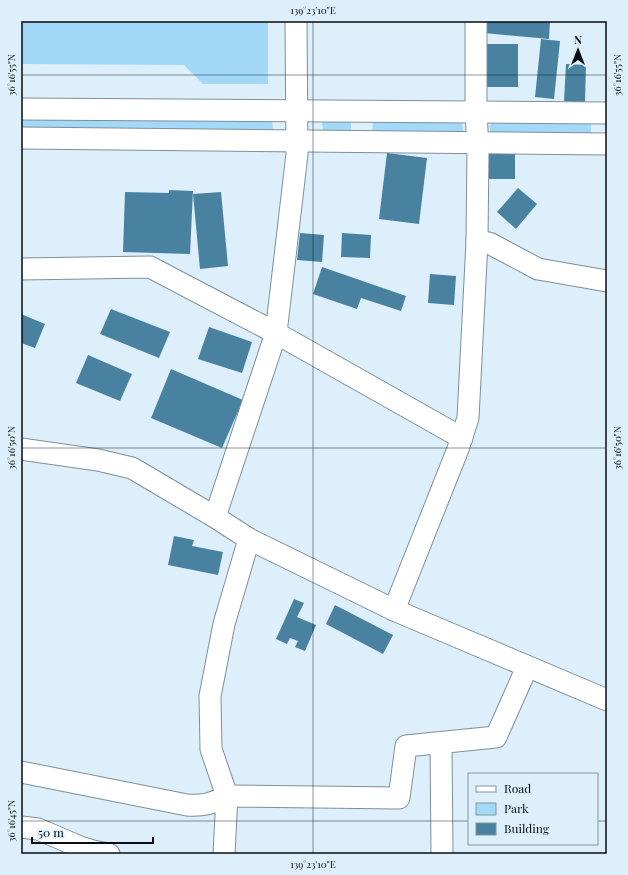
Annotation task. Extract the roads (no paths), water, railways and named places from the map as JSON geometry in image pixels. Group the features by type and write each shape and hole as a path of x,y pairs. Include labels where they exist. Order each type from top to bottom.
{"street":[{"path":"215,517 276,333 297,154 296,21"},
{"path":"394,610 462,438 468,418 478,242 476,21"},
{"path":"21,109 607,113"},
{"path":"21,138 607,144"},
{"path":"478,242 489,243 538,269 607,281"},
{"path":"21,270 150,267 276,333 462,438"},
{"path":"21,449 98,460 132,468 249,539 394,610 607,700"},
{"path":"224,854 227,796 211,749 210,696 224,624 249,539"},
{"path":"21,772 187,805 202,806 227,796 399,798 406,746 496,737 527,667"},
{"path":"441,743 442,854"},
{"path":"21,827 38,829 80,847 109,854"}]}
